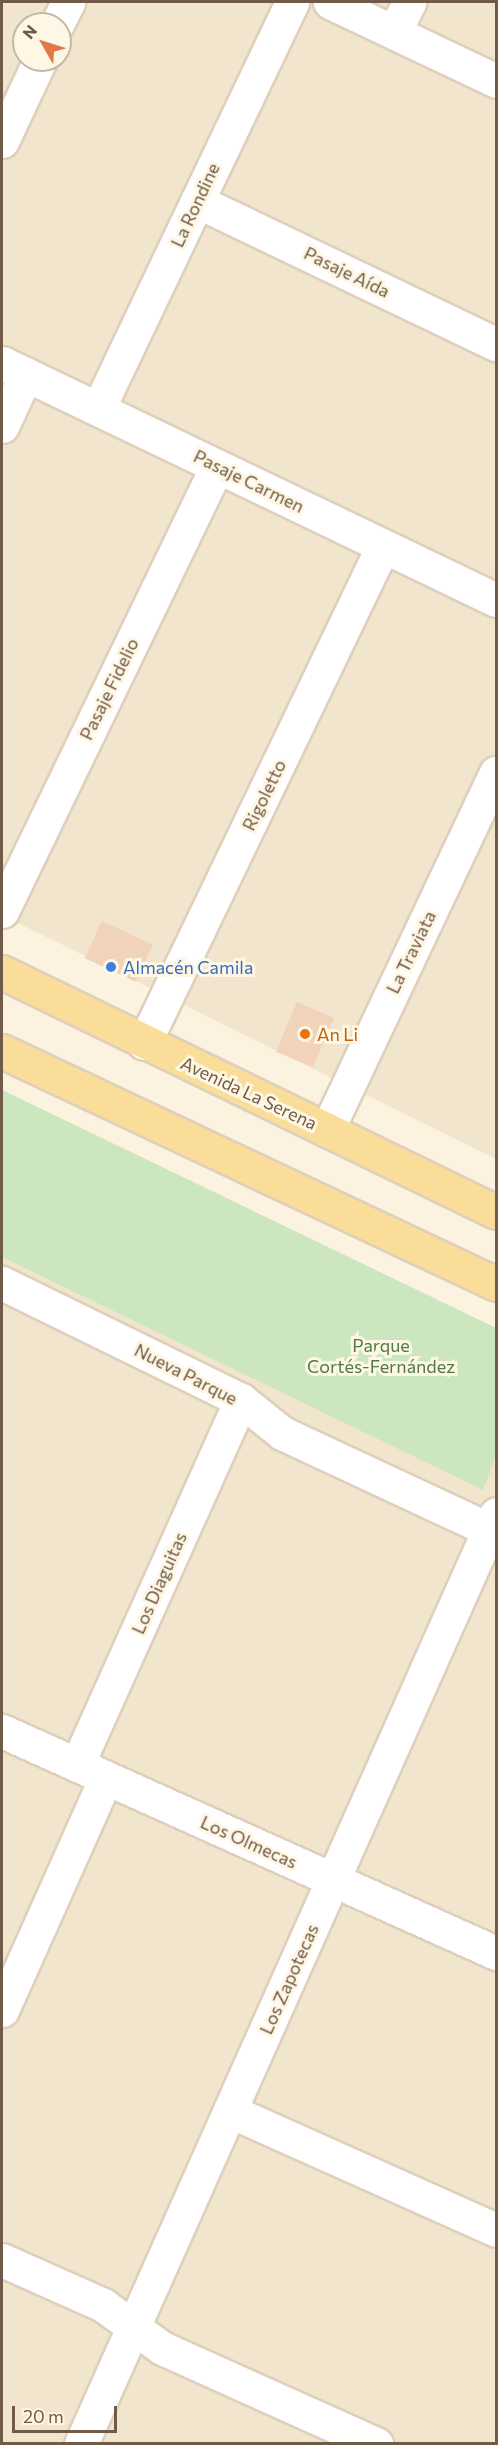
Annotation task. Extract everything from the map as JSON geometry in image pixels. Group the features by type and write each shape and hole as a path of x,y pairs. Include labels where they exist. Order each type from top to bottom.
{"main road":[{"name":"Avenida La Serena","path":"2,972 144,1044 496,1212"},
{"path":"2,1051 496,1284"}],"street":[{"name":"La Rondine","path":"98,409 292,2"},
{"path":"330,2 496,81"},
{"path":"394,32 409,2"},
{"path":"2,141 9,105 32,72"},
{"name":"Pasaje Aída","path":"198,201 496,344"},
{"path":"2,426 14,368"},
{"name":"Pasaje Carmen","path":"14,368 496,600"},
{"name":"Pasaje Fidelio","path":"2,911 217,466"},
{"name":"Rigoletto","path":"144,1044 384,546"},
{"name":"La Traviata","path":"327,1130 496,773"},
{"name":"Nueva Parque","path":"2,1283 241,1400 282,1434 494,1526"},
{"name":"Los Diaguitas","path":"3,2005 91,1771 241,1400"},
{"name":"Los Zapotecas","path":"81,2444 494,1526"},
{"name":"Los Olmecas","path":"2,1731 496,1953"},
{"path":"230,2111 496,2230"},
{"path":"2,2260 103,2305 162,2348 376,2444"}],"shaded area":[{"path":"2,2 496,2 496,1159 2,915"},
{"path":"2,1090 496,1328 496,2443 2,2443"}],"green space":[{"name":"Parque Cortés-Fernández","path":"2,1090 496,1328 496,1455 483,1490 2,1257"}],"building":[{"path":"102,921 153,945 135,982 85,958"},
{"name":"An Li","path":"297,1002 334,1018 313,1067 276,1052"}],"place":[{"name":"Almacén Camila","path":"111,967"},
{"name":"An Li","path":"305,1034"}]}
